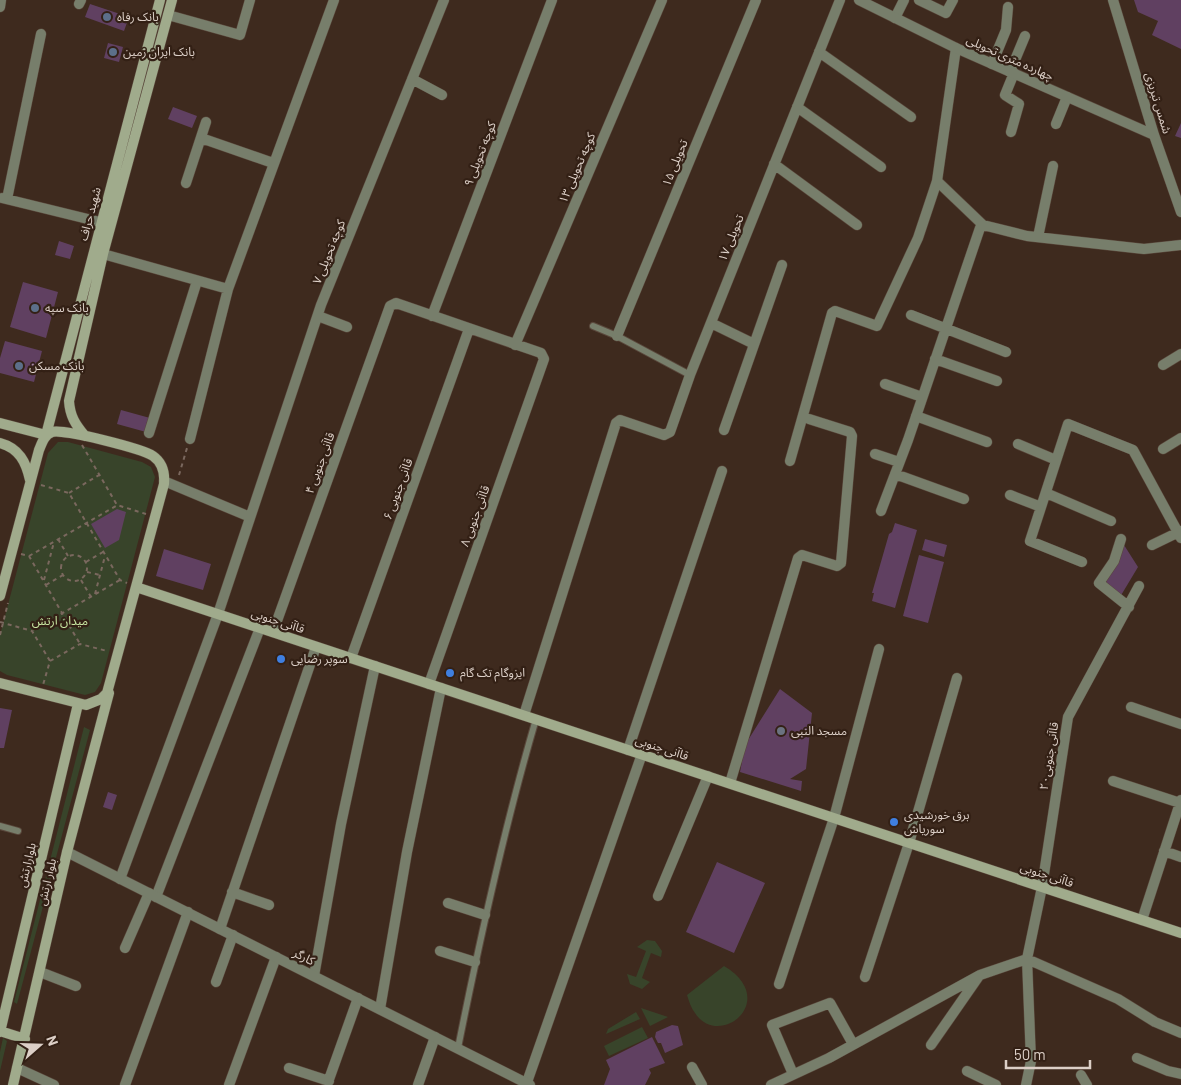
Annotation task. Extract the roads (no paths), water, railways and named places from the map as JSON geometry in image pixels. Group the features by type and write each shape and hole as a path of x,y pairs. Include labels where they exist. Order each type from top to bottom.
{"main road":[{"name":"شهید حراف","path":"46,435 100,222 160,0"},
{"path":"83,440 70,414 69,401 103,254 172,0"},
{"path":"67,353 79,358"},
{"path":"0,423 46,435"},
{"path":"3,444 15,437 10,426"},
{"path":"0,683 42,689 78,704 94,704 101,699 110,686 132,585 150,515 164,481 163,470 159,461 146,452 83,440 62,430 53,431 46,435 39,450 35,483 5,596"},
{"path":"3,444 18,452 26,463 35,483"},
{"name":"قاآنی جنوبی","path":"132,585 1181,933"},
{"name":"بلوار ارتش","path":"13,1085 67,852 110,686"},
{"name":"بلوارارتش","path":"0,1032 78,704"},
{"path":"0,1032 24,1039"}],"street":[{"path":"0,6 1,0"},
{"path":"168,15 240,36 250,0"},
{"path":"190,439 228,290 334,0"},
{"name":"کوچه تحویلی ۷","path":"120,879 218,614 318,316 444,0"},
{"name":"کوچه تحویلی ۹","path":"432,316 552,0"},
{"name":"کوچه تحویلی ۱۳","path":"515,345 662,0"},
{"name":"تحویلی ۱۵","path":"617,336 756,0"},
{"name":"تحویلی ۱۷","path":"524,716 616,422 620,420 667,435 840,0"},
{"name":"چهارده متری تحویلی","path":"859,0 956,48 1154,135"},
{"path":"895,18 904,0"},
{"path":"920,0 946,13 953,0"},
{"name":"شمس تبریزی","path":"1113,0 1154,135 1181,212"},
{"path":"992,64 1006,30 1008,7"},
{"path":"41,34 3,198 100,222"},
{"path":"1011,132 1019,104 1004,95 1025,36"},
{"path":"790,461 832,313 835,311 877,326 918,238 937,181 956,48"},
{"path":"819,52 911,118"},
{"path":"412,79 442,95"},
{"path":"1056,124 1067,97"},
{"path":"798,107 881,167"},
{"path":"186,183 206,122"},
{"path":"201,138 273,163"},
{"path":"774,164 857,225"},
{"path":"1038,237 1053,166"},
{"path":"937,181 981,224 1038,237 1144,249 1181,245"},
{"path":"881,511 900,462 981,224"},
{"path":"103,254 228,290"},
{"path":"724,430 782,265"},
{"path":"149,433 197,281"},
{"name":"قاآنی جنوبی ۴","path":"273,632 392,304 432,316"},
{"path":"911,315 1006,352"},
{"path":"318,316 347,326"},
{"path":"432,316 515,345"},
{"path":"711,323 754,344"},
{"name":"قاآنی جنوبی ۶","path":"351,658 469,329"},
{"name":"قاآنی جنوبی ۸","path":"429,684 544,359 543,356 515,345"},
{"path":"1163,365 1181,354"},
{"path":"935,359 997,381"},
{"path":"885,384 922,397"},
{"path":"916,416 987,442"},
{"path":"730,784 800,556 837,566 841,563 852,436 850,432 809,419"},
{"path":"1082,562 1030,541 1068,424 1132,450 1180,534 1152,545"},
{"path":"1163,449 1181,438"},
{"path":"1018,444 1056,460"},
{"path":"875,454 900,462"},
{"path":"628,750 722,472"},
{"path":"895,474 964,499"},
{"path":"164,481 250,518"},
{"path":"1046,493 1111,521"},
{"path":"1010,495 1041,507"},
{"path":"1120,539 1114,561 1099,583 1128,607"},
{"name":"۲۰قاآنی جنوبی","path":"1026,1085 1031,1061 1026,959 1042,887 1068,717 1139,586"},
{"path":"125,948 153,895 204,774 260,628"},
{"path":"220,928 316,647"},
{"path":"778,984 834,818 879,650"},
{"path":"314,976 341,824 375,666"},
{"path":"865,977 909,843 957,678"},
{"path":"380,1009 408,852 441,688"},
{"path":"1131,707 1181,724"},
{"path":"528,1084 642,754"},
{"path":"658,896 708,776"},
{"path":"1113,781 1180,801 1142,920"},
{"path":"1164,851 1181,857"},
{"name":"کارگر","path":"67,852 528,1084"},
{"path":"232,892 269,905"},
{"path":"448,903 485,915"},
{"path":"125,1085 188,912"},
{"path":"216,982 233,935"},
{"path":"440,951 475,962"},
{"path":"229,1085 276,957"},
{"path":"772,1085 980,975 1026,959 1118,999 1155,1022 1181,1033"},
{"path":"40,972 76,986"},
{"path":"931,1045 980,975"},
{"path":"290,1068 328,1083 358,998"},
{"path":"793,1074 772,1024 830,1003 852,1044"},
{"path":"418,1085 435,1037"},
{"path":"1137,1058 1168,1071 1181,1074"},
{"path":"692,1067 702,1085"},
{"path":"17,1068 54,1085"},
{"path":"967,1071 996,1085"},
{"path":"1082,1075 1087,1085"}],"lane":[{"path":"593,326 617,336 690,375"},
{"path":"458,1048 485,915 512,799 536,719"},
{"path":"0,826 18,832"}],"place":[{"name":"بانک رفاه","path":"107,17"},
{"name":"بانک ایران زمین","path":"113,52"},
{"name":"بانک سپه","path":"35,308"},
{"name":"بانک مسکن","path":"19,366"},
{"name":"سوپر رضایی","path":"281,659"},
{"name":"ایزوگام تک گام","path":"450,673"},
{"name":"مسجد النبی","path":"781,731"},
{"name":"برق خورشیدی سوریاش","path":"894,822"}],"park label":[{"name":"میدان ارتش","path":"60,621"}]}
